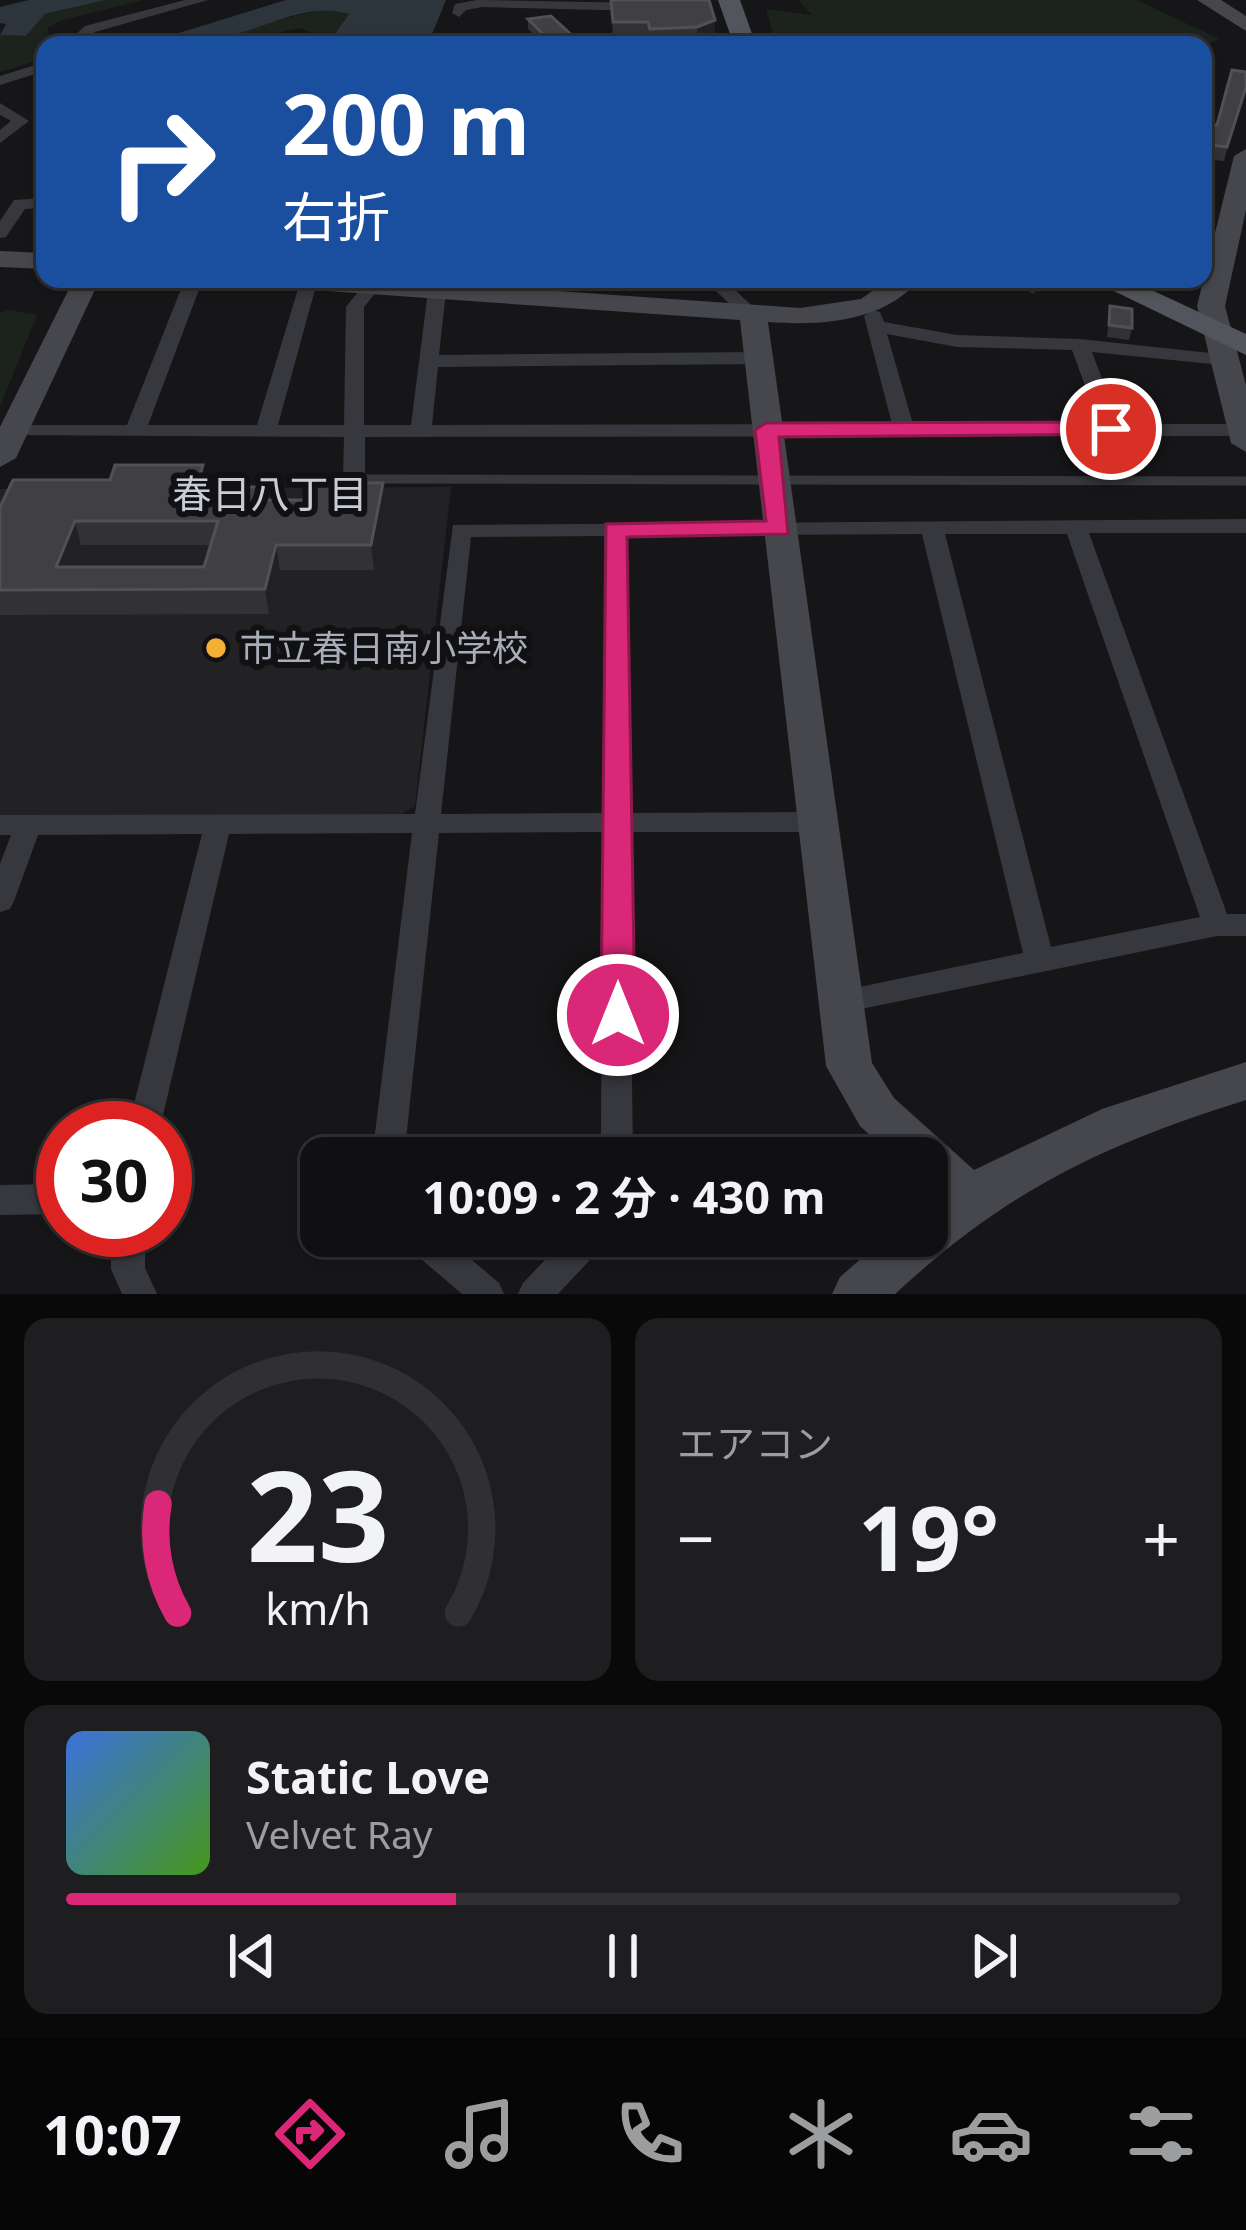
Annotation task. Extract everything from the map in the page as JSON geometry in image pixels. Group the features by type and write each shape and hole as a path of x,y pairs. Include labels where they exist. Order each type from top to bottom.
{"main road":[{"path":"729,3 742,36"},
{"path":"729,3 753,36"},
{"path":"1123,288 1228,337"},
{"path":"1144,288 1228,337"}],"street":[{"path":"82,36 90,29 201,0"},
{"path":"1207,0 1246,25"},
{"path":"459,13 471,4 665,7"},
{"path":"0,81 36,69"},
{"path":"0,108 21,121 0,138"},
{"path":"6,444 135,431 1111,429 1244,434 1228,337 1246,156"},
{"path":"0,232 20,204 36,203"},
{"path":"0,259 36,261"},
{"path":"6,444 83,288"},
{"path":"135,431 191,288"},
{"path":"266,430 306,288"},
{"path":"354,479 356,308 374,288"},
{"path":"415,288 753,315 873,316 957,341 1079,345 1228,337"},
{"path":"722,288 753,315 837,1002 849,1066 877,1112 969,1196"},
{"path":"873,316 899,288"},
{"path":"422,430 437,291"},
{"path":"873,316 904,429"},
{"path":"1079,345 1111,429"},
{"path":"430,361 758,358"},
{"path":"390,1137 461,530 1246,526"},
{"path":"837,1002 1231,925 1076,527"},
{"path":"932,528 1040,961"},
{"path":"615,530 617,1137"},
{"path":"0,902 14,825 814,822"},
{"path":"151,1101 218,825"},
{"path":"948,1214 969,1196 1130,1117 1246,1081"},
{"path":"0,1200 36,1199"},
{"path":"128,1257 128,1269 140,1294"},
{"path":"444,1257 487,1294"},
{"path":"535,1294 570,1257"},
{"path":"858,1294 899,1257"}],"lane":[{"path":"354,479 1246,481"}],"shaded area":[{"path":"29,0 105,0 45,14 26,36 0,35 6,24 0,23 0,7"},
{"path":"105,0 144,0 59,21 47,28 49,36 36,36 36,61 0,72 0,35 26,36 45,14"},
{"path":"286,0 446,0 431,36 333,36 349,14 319,11 224,36 169,36"},
{"path":"798,0 1137,0 1219,39 774,36 766,9 812,15"},
{"path":"330,8 349,13 333,36 309,36 312,33 300,28 263,36 225,36"},
{"path":"0,313 37,315 0,407"},
{"name":"市立春日南小学校","path":"451,487 415,806 400,815 0,817 0,489"}],"building":[{"path":"611,0 709,0 715,20 697,27 650,29 648,22 613,22"},
{"path":"551,16 573,36 545,36 528,19"},
{"path":"1232,70 1246,72 1246,87 1227,147 1212,145 1212,124 1217,125"},
{"path":"1110,306 1132,309 1132,328 1109,325"},
{"path":"115,465 203,465 196,487 267,487 263,500 304,500 308,483 383,483 371,545 276,545 265,589 0,590 0,507 13,480 110,480","holes":["75,521 218,521 204,567 56,567"]}],"place":[{"name":"市立春日南小学校","path":"216,648"}],"district":[{"name":"春日八丁目","path":"270,494"}],"route":[{"path":"618,1015 615,530 779,529 766,430 1111,429"}]}
